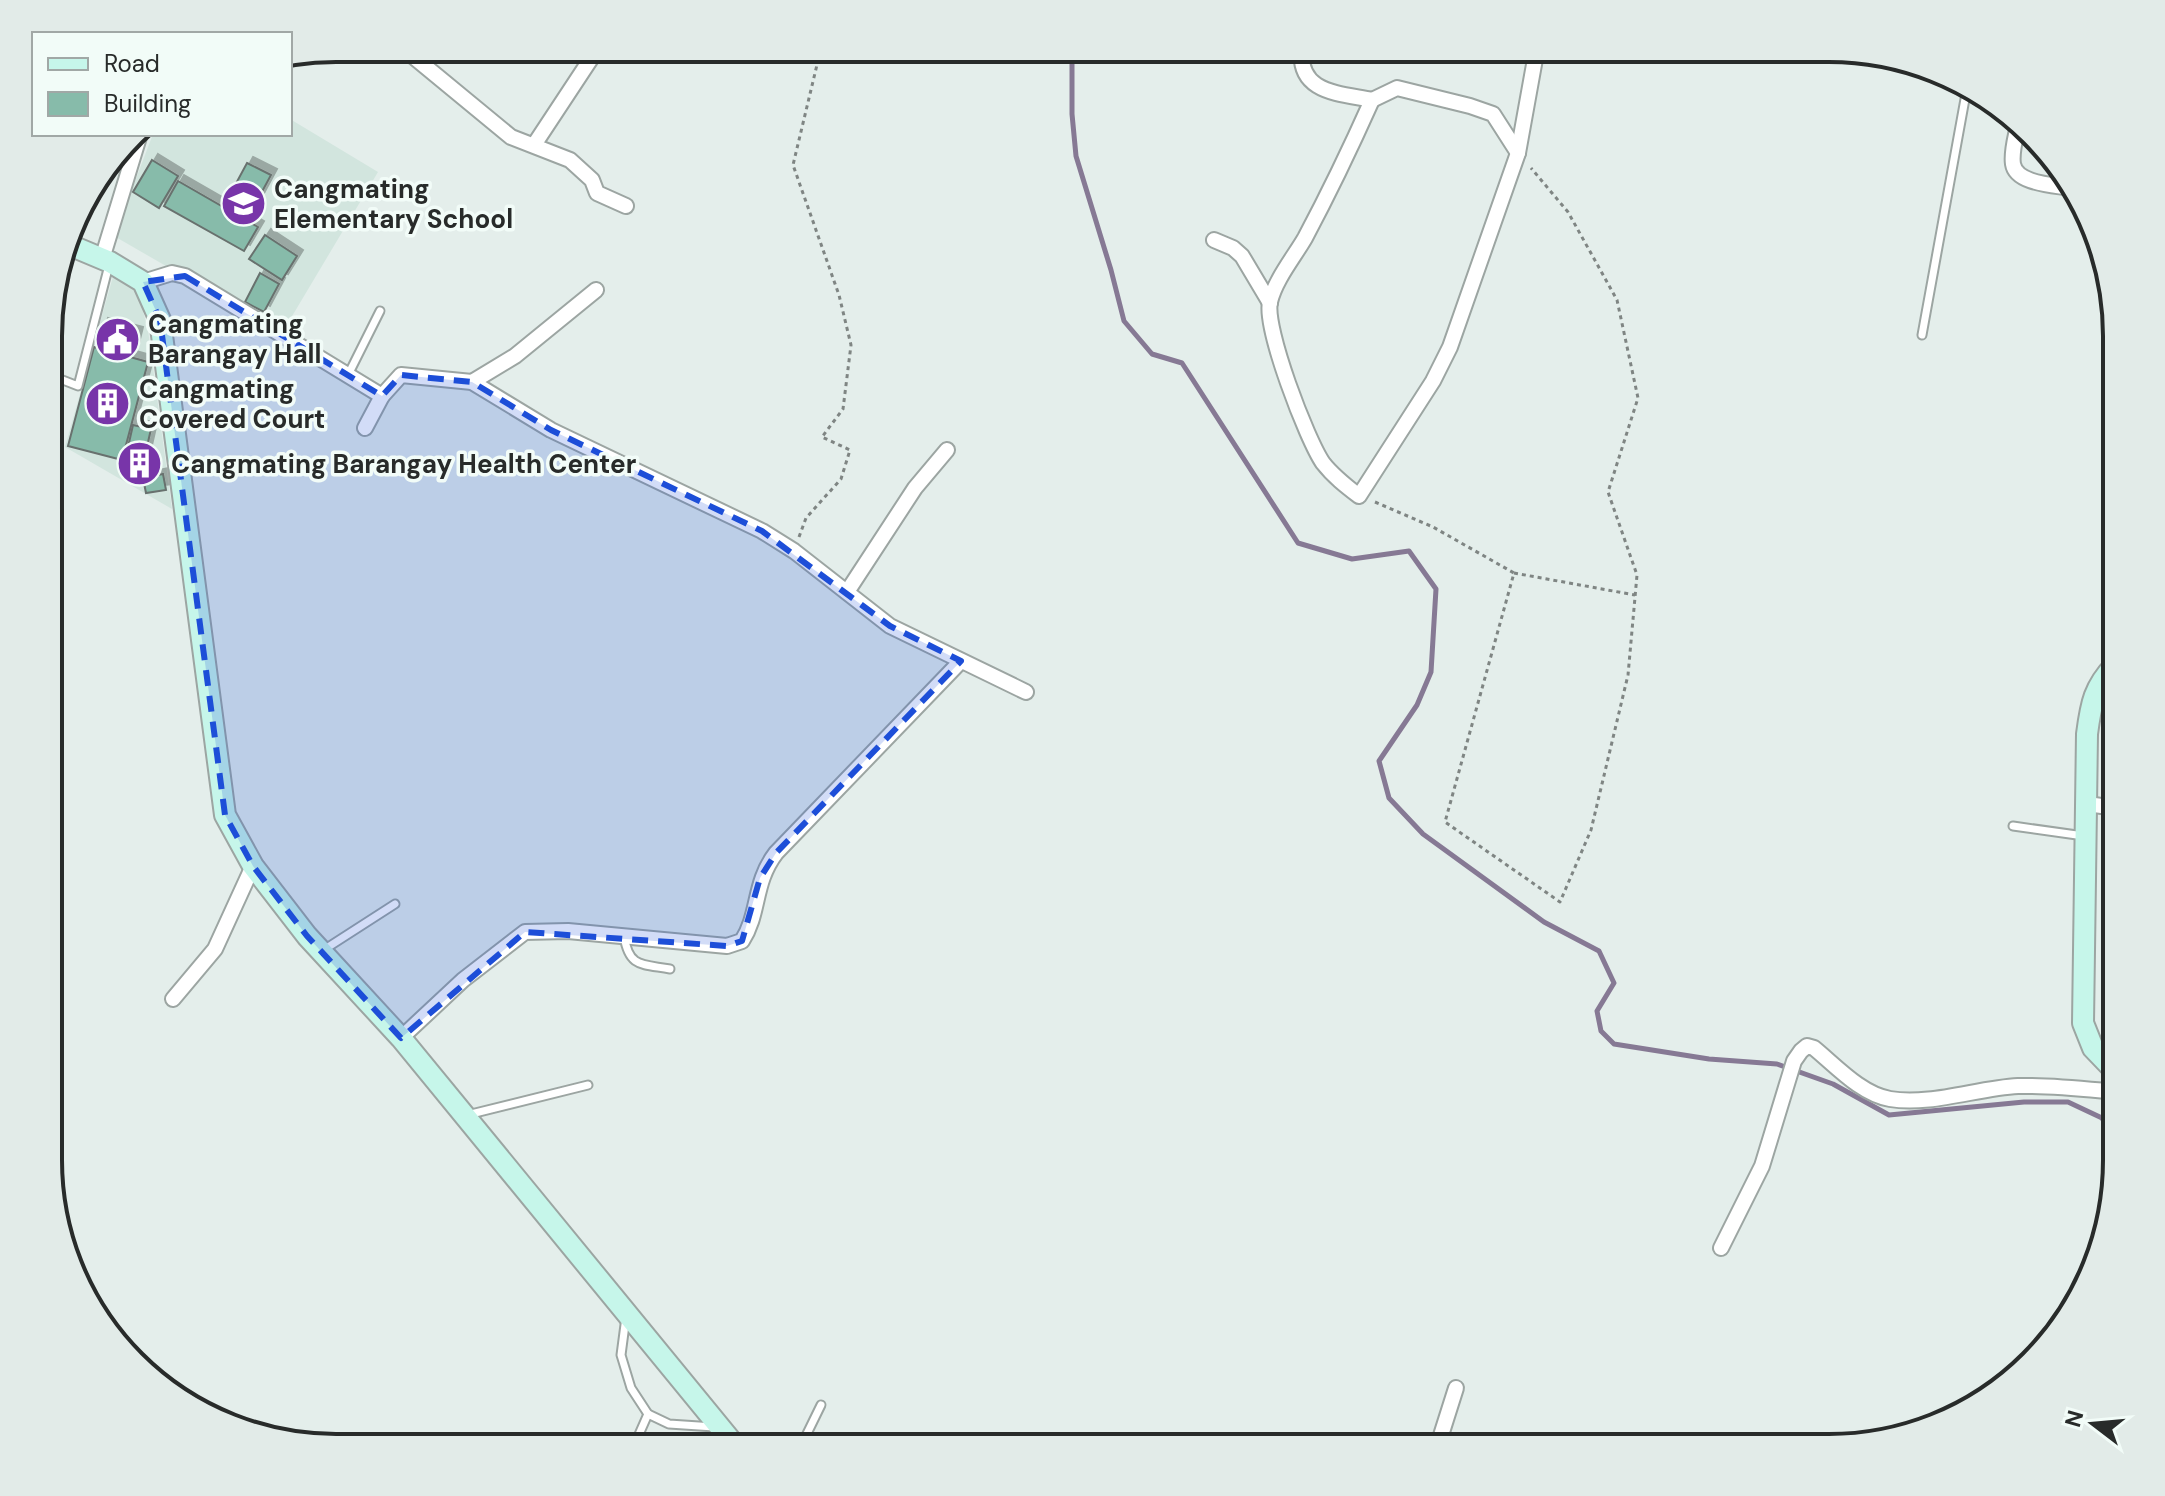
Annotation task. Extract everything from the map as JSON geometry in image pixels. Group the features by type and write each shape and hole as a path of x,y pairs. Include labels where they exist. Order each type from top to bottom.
{"street":[{"path":"421,63 511,137 570,160 592,180 597,193 626,206"},
{"path":"534,145 588,63"},
{"path":"1300,63 1307,79 1323,90 1372,100 1397,88 1493,114 1518,153"},
{"path":"1214,240 1233,248 1242,256 1270,303 1277,349 1313,445 1324,464 1359,496 1433,381 1450,347 1518,153 1534,63"},
{"path":"1270,303 1307,235 1372,100"},
{"path":"2017,136 2013,164 2017,174 2058,186"},
{"path":"106,261 136,149"},
{"path":"77,248 143,282 160,320 225,815 253,866 321,952 401,1038 725,1433"},
{"path":"143,282 172,273 185,276 382,396"},
{"path":"472,382 515,356 596,290"},
{"path":"365,428 382,396 401,375 472,382 551,430 734,517 794,551 890,626 1026,692"},
{"path":"847,592 915,488 947,450"},
{"path":"401,1038 463,980 525,932 544,930 727,946 742,941 748,931 760,878 776,853 961,661"},
{"path":"2102,680 2092,699 2087,734 2083,1023 2093,1048 2102,1057"},
{"path":"2087,804 2102,806"},
{"path":"173,999 215,949 253,866"},
{"path":"1721,1248 1762,1166 1794,1061 1807,1046 1814,1048 1860,1086 1888,1099 1912,1100 2016,1086 2102,1090"},
{"path":"1442,1434 1456,1388"}],"lane":[{"path":"1922,335 1965,99"},
{"path":"62,380 78,386 106,261"},
{"path":"348,375 380,311"},
{"path":"2013,826 2086,836"},
{"path":"321,952 395,904"},
{"path":"624,936 629,957 636,963 670,969"},
{"path":"465,1116 588,1085"},
{"path":"627,1313 621,1355 631,1388 648,1414 669,1424 720,1427"},
{"path":"807,1433 821,1405"},
{"path":"640,1433 648,1414"}],"path":[{"path":"794,551 806,518 841,479 850,450 822,437 843,409 851,345 839,295 793,165 817,63"},
{"path":"1514,573 1445,822 1560,902 1591,830 1628,675 1637,575 1608,492 1638,398 1617,300 1568,212 1518,153"},
{"path":"1359,496 1433,527 1514,573 1635,595"}],"highlighted area":[{"path":"185,276 382,396 401,375 472,382 551,430 762,531 890,626 961,661 776,853 760,878 742,941 727,946 525,932 401,1038 307,936 253,866 225,815 160,320 143,282"}],"shaded area":[{"name":"Cangmating Elementary School","path":"292,120 378,172 282,333 114,236 152,136 292,136"},
{"path":"114,273 129,283 139,296 148,330 172,509 65,447"}],"building":[{"path":"152,160 178,176 159,208 133,192"},
{"path":"247,163 271,175 257,201 233,189"},
{"path":"178,181 258,227 244,251 164,206"},
{"path":"265,235 297,256 282,280 249,259"},
{"path":"260,273 279,284 264,312 245,302"},
{"name":"Cangmating Barangay Hall","path":"102,324 137,333 132,353 97,344"},
{"name":"Cangmating Covered Court","path":"94,347 148,362 122,460 68,446"},
{"path":"133,425 151,429 146,451 128,447"},
{"name":"Cangmating Barangay Health Center","path":"148,454 151,472 133,475 130,456"},
{"path":"163,474 166,490 146,493 143,478"}],"waterway":[{"path":"1072,63 1076,156 1124,321 1152,354 1182,363 1298,543 1352,559 1409,551 1436,589 1431,672 1417,705 1379,761 1389,798 1423,834 1544,922 1599,951 1614,983 1597,1011 1601,1031 1614,1044 1709,1059 1777,1064 1833,1084 1889,1115 2024,1102 2068,1102 2102,1118"}],"place":[{"name":"Cangmating Elementary School","path":"243,204"},
{"name":"Cangmating Barangay Hall","path":"117,339"},
{"name":"Cangmating Covered Court","path":"108,404"},
{"name":"Cangmating Barangay Health Center","path":"140,464"}]}
